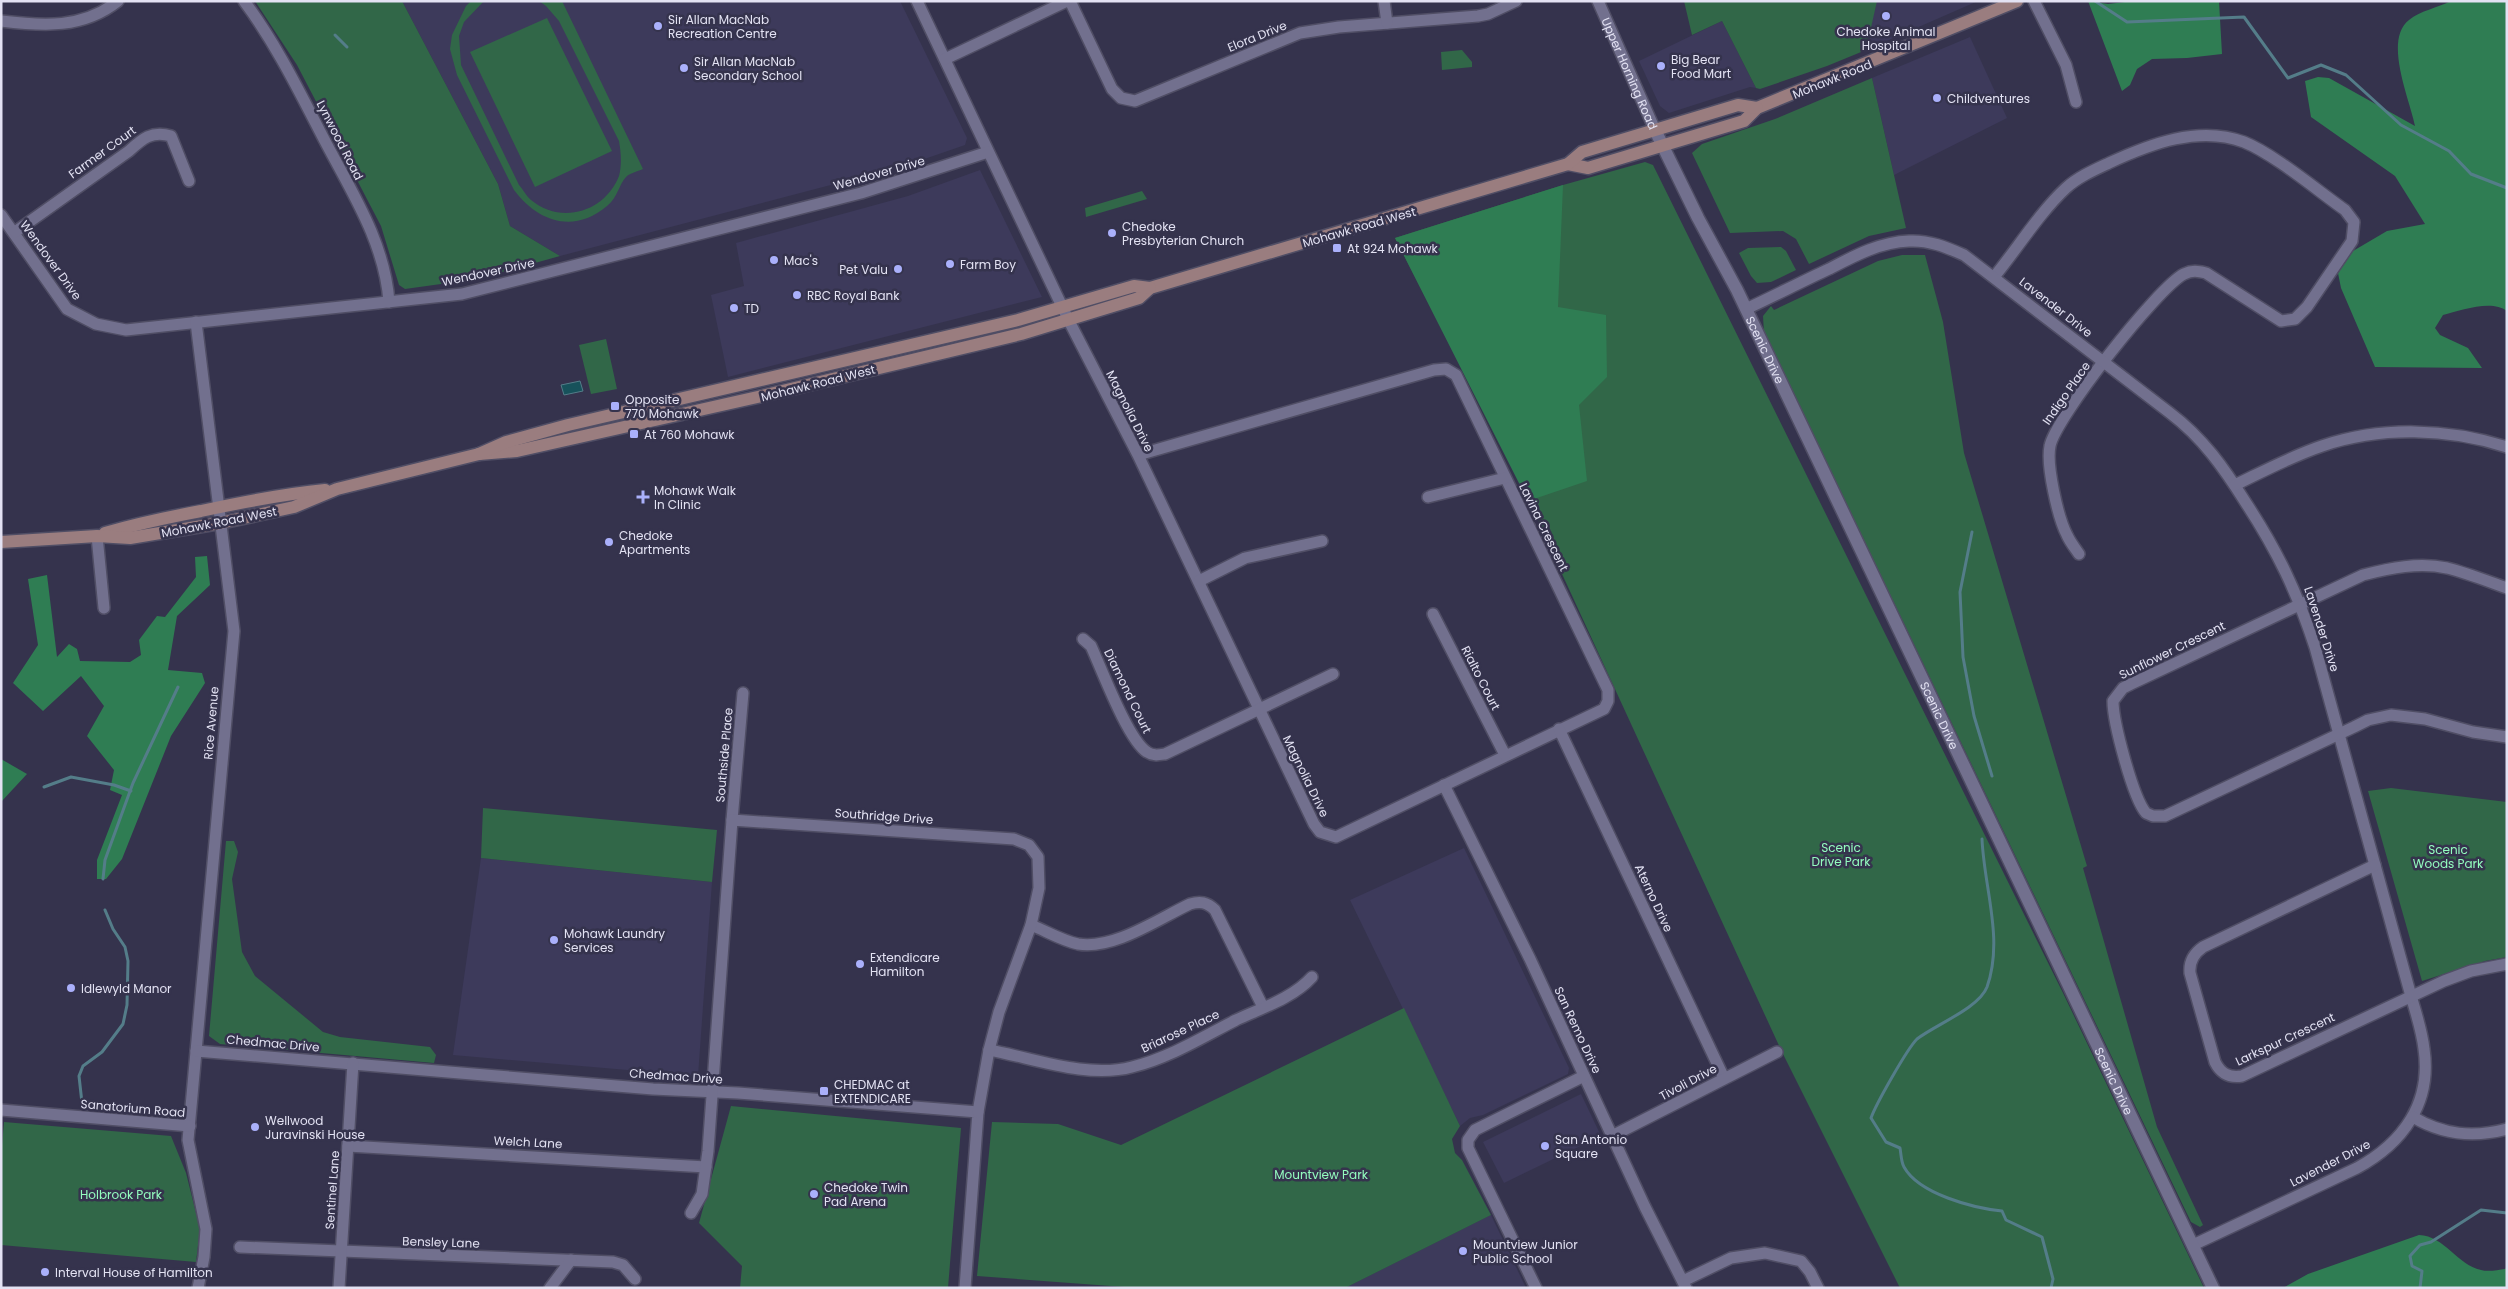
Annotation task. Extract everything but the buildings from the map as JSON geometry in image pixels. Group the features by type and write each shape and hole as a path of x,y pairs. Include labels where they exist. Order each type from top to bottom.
{"main road":[{"name":"Mohawk Road","path":"1663,146 1744,121 1758,108 2017,1"},
{"name":"Mohawk Road","path":"1655,130 1738,104 1758,108"},
{"name":"Mohawk Road West","path":"479,454 506,442 568,425 1018,320 1134,286 1150,288 1568,164 1582,152 1655,130"},
{"name":"Mohawk Road West","path":"1568,164 1588,168 1663,146"},
{"name":"Mohawk Road West","path":"1,542 97,536 130,538 220,523 294,507 337,489 479,454 517,451 762,396 1021,334 1139,298 1150,288"},
{"path":"762,396 779,375"},
{"name":"Mohawk Road West","path":"97,536 129,526 285,493 337,489"}],"street":[{"path":"1,21 37,25 63,25 89,19 118,1"},
{"name":"Lynwood Road","path":"244,1 290,73 363,214 381,257 389,302"},
{"name":"Magnolia Drive","path":"917,1 1068,320 1138,455 1314,824 1320,832"},
{"path":"946,59 1068,1"},
{"name":"Elora Drive","path":"1068,1 1112,89 1121,98 1135,101 1300,33 1339,27 1488,14 1516,1"},
{"path":"1384,1 1387,23"},
{"name":"Upper Horning Road","path":"1598,1 1663,146"},
{"path":"2034,1 2066,65 2076,102"},
{"name":"Farmer Court","path":"15,232 129,151 145,137 152,134 162,133 171,136 188,181"},
{"name":"Indigo Place","path":"1994,277 2067,187 2093,171 2137,149 2164,141 2209,136 2231,138 2245,143 2270,157 2351,216 2355,229 2352,241 2307,306 2294,319 2281,322 2206,273 2189,271 2176,279 2148,307 2059,423 2049,454 2050,476 2066,534 2079,554"},
{"name":"Scenic Drive","path":"1663,146 1746,309 2213,1288"},
{"name":"Wendover Drive","path":"1,215 15,232 67,309 89,320 126,330 462,294 861,193 988,152"},
{"name":"Lavender Drive","path":"1746,309 1857,255 1895,242 1914,241 1942,246 1964,256 1994,277 2194,432 2215,456 2277,551 2300,603 2375,865 2411,996 2425,1061 2424,1084 2413,1117 2390,1146 2371,1160 2193,1245"},
{"name":"Rice Avenue","path":"190,1126 234,631 196,322"},
{"name":"Lavina Crescent","path":"1138,455 1434,370 1446,369 1456,375 1608,690 1608,701 1604,709 1336,837 1320,832"},
{"path":"2235,485 2309,450 2366,436 2394,433 2444,434 2507,446"},
{"path":"1428,497 1505,478"},
{"path":"97,536 104,608"},
{"path":"1198,581 1245,558 1322,542"},
{"path":"2300,603 2356,578 2390,568 2422,566 2447,568 2507,588"},
{"name":"Sunflower Crescent","path":"2300,603 2131,684 2117,694 2113,701 2113,710 2137,798 2146,813 2153,816 2165,816 2338,734"},
{"name":"Rialto Court","path":"1433,614 1505,755"},
{"name":"Diamond Court","path":"1083,639 1091,646 1132,735 1145,751 1152,755 1165,754 1332,674"},
{"name":"Southside Place","path":"732,820 743,693"},
{"path":"2338,734 2368,720 2391,715 2426,719 2472,732 2507,737"},
{"name":"Aterno Drive","path":"1559,729 1724,1078"},
{"name":"San Remo Drive","path":"1444,785 1645,1207 1685,1285"},
{"path":"691,1213 702,1194 714,1092 732,820"},
{"name":"Southridge Drive","path":"732,820 1014,839 1029,845 1038,857 1039,888 1032,925 999,1012 989,1050 978,1112"},
{"name":"Larkspur Crescent","path":"2375,865 2199,950 2193,957 2190,967 2202,1018 2217,1067 2228,1076 2235,1077 2252,1071 2411,996"},
{"path":"1032,925 1076,943 1090,945 1110,943 1190,904 1198,902 1209,904 1215,910 1263,1007"},
{"path":"2411,996 2458,975 2507,964"},
{"name":"Briarose Place","path":"989,1050 1089,1069 1130,1068 1156,1060 1263,1007 1302,987 1312,977"},
{"name":"Chedmac Drive","path":"196,1051 978,1112"},
{"name":"Tivoli Drive","path":"1612,1136 1777,1052"},
{"name":"Sentinel Lane","path":"339,1288 353,1063"},
{"path":"1536,1288 1468,1148 1468,1140 1475,1130 1584,1076"},
{"name":"Sanatorium Road","path":"1,1110 190,1126 188,1150 205,1213 206,1229 204,1257 198,1288"},
{"path":"964,1288 978,1112"},
{"path":"2413,1117 2439,1130 2463,1134 2487,1134 2507,1129"},
{"name":"Welch Lane","path":"348,1146 706,1167"},
{"name":"Bensley Lane","path":"240,1247 612,1262 623,1265 634,1280"},
{"path":"1685,1285 1732,1258 1765,1253 1800,1261 1810,1272 1818,1288"},
{"path":"550,1288 571,1260"}],"shaded area":[{"name":"Sir Allan MacNab Secondary School","path":"402,1 900,1 967,138 965,145 907,165 560,256 510,226 498,184"},
{"path":"1876,1 1978,1 1866,50"},
{"path":"1722,21 1756,88 1750,87 1669,113 1660,106 1639,61"},
{"name":"Childventures","path":"1970,37 2007,118 1894,175 1872,78"},
{"path":"980,170 1042,297 728,377 711,295 744,286 736,243 908,196"},
{"path":"580,381 583,391 564,395 561,385"},
{"path":"1464,848 1569,1068 1568,1074 1483,1115 1470,1118 1460,1126 1350,900"},
{"path":"481,858 712,882 698,1076 453,1055"},
{"name":"San Antonio Square","path":"1581,1094 1601,1136 1504,1183 1483,1142"},
{"name":"Mountview Junior Public School","path":"1491,1215 1526,1288 1345,1288"}],"green space":[{"path":"255,1 402,1 498,184 510,226 560,256 477,279 405,289 399,285 381,226 297,65"},
{"path":"471,1 484,1 464,22 459,36 461,65 519,185 529,198 543,208 555,212 568,213 581,211 593,206 604,198 619,176 621,158 619,141 559,21 539,1 562,1 643,169 626,177 611,202 595,215 569,222 545,217 534,210 514,190 457,75 450,49 452,35 466,6"},
{"path":"1684,1 1877,1 1866,50 1827,66 1760,89 1756,88 1722,21 1692,35"},
{"path":"2088,1 2108,4 2133,1 2219,1 2222,54 2152,59 2137,69 2130,85 2122,91"},
{"path":"2451,1 2507,1 2507,311 2493,306 2467,309 2443,315 2435,328 2440,335 2468,348 2482,368 2375,367 2341,288 2338,273 2353,251 2387,231 2425,224 2395,176 2311,117 2305,81 2318,77 2329,78 2415,126 2400,71 2398,41 2402,29 2409,20"},
{"path":"547,18 612,151 535,187 470,52"},
{"path":"1462,50 1472,62 1472,67 1442,70 1441,52"},
{"path":"1872,78 1906,228 1869,236 1809,264 1796,239 1783,231 1730,233 1692,153 1702,144 1775,119"},
{"name":"Scenic Drive Park","path":"1645,162 1653,165 2064,995 2204,1288 1900,1288 1781,1050 1511,463 1395,238 1563,185"},
{"path":"1563,185 1558,307 1606,315 1607,377 1579,405 1587,481 1528,501 1395,238"},
{"path":"1142,191 1147,199 1086,217 1085,208"},
{"path":"1781,247 1786,251 1796,270 1771,282 1757,283 1751,276 1739,253 1748,248"},
{"path":"1902,255 1925,255 1943,322 1964,453 2087,866 2083,868 2157,1127 2203,1225 2200,1227 2191,1222 1896,607 1811,437 1764,333 1763,316 1771,306 1774,310 1878,261"},
{"path":"606,339 617,389 591,394 579,345"},
{"path":"207,556 210,585 177,616 168,670 202,673 205,683 171,736 122,859 106,879 97,879 97,860 122,795 110,790 114,770 87,736 104,706 81,676 43,711 13,683 38,645 28,579 47,575 57,657 69,644 77,649 80,661 130,662 141,655 139,640 157,616 165,617 196,577 195,557"},
{"path":"1,759 27,774 1,802"},
{"name":"Scenic Woods Park","path":"2391,788 2507,802 2507,957 2485,961 2422,981 2368,791"},
{"path":"483,808 717,830 712,882 481,858"},
{"path":"226,841 234,841 238,852 232,879 242,952 255,976 323,1032 340,1037 430,1047 436,1055 434,1063 220,1044 209,1036"},
{"name":"Mountview Park","path":"1404,1008 1460,1126 1452,1139 1455,1153 1462,1160 1491,1215 1345,1288 1138,1288 977,1276 992,1122 1058,1124 1121,1145"},
{"path":"731,1106 961,1128 948,1288 740,1288 742,1266 699,1223"},
{"name":"Holbrook Park","path":"4,1122 171,1136 186,1173 200,1229 196,1262 1,1245 1,1157"},
{"path":"2419,1235 2436,1240 2465,1263 2481,1270 2490,1271 2507,1267 2507,1288 2283,1288 2308,1274"}],"waterway":[{"path":"2095,1 2127,22 2244,17 2288,78 2321,65 2346,75 2401,125 2449,151 2471,174 2507,188"},
{"path":"335,35 347,47"},
{"path":"1972,532 1960,592 1963,657 1974,716 1992,776"},
{"path":"103,879 105,860 133,783 178,687"},
{"path":"44,787 71,777 114,785 131,791"},
{"path":"1982,839 1992,913 1994,951 1987,987 1982,995 1966,1009 1917,1039 1892,1077 1871,1118 1886,1142 1900,1148 1904,1167 1911,1177 1922,1185 1962,1203 2002,1211 2006,1220 2042,1237 2053,1279 2051,1288"},
{"path":"82,1103 79,1076 83,1066 102,1052 123,1024 127,1005 128,961 125,947 113,929 105,910"},
{"path":"2420,1288 2422,1271 2412,1266 2410,1256 2420,1245 2431,1242 2481,1210 2507,1213"}],"place":[{"name":"Chedoke Animal Hospital","path":"1886,16"},
{"name":"Sir Allan MacNab Recreation Centre","path":"658,26"},
{"name":"Big Bear Food Mart","path":"1661,66"},
{"name":"Sir Allan MacNab Secondary School","path":"684,68"},
{"name":"Childventures","path":"1937,98"},
{"name":"Chedoke Presbyterian Church","path":"1112,233"},
{"name":"At 924 Mohawk","path":"1337,248"},
{"name":"Mac's","path":"774,260"},
{"name":"Farm Boy","path":"950,264"},
{"name":"Pet Valu","path":"898,269"},
{"name":"RBC Royal Bank","path":"797,295"},
{"name":"TD","path":"734,308"},
{"name":"Opposite 770 Mohawk","path":"615,406"},
{"name":"At 760 Mohawk","path":"634,434"},
{"name":"Mohawk Walk In Clinic","path":"643,497"},
{"name":"Chedoke Apartments","path":"609,542"},
{"name":"Mohawk Laundry Services","path":"554,940"},
{"name":"Extendicare Hamilton","path":"860,964"},
{"name":"Idlewyld Manor","path":"71,988"},
{"name":"CHEDMAC at EXTENDICARE","path":"824,1091"},
{"name":"Wellwood Juravinski House","path":"255,1127"},
{"name":"San Antonio Square","path":"1545,1146"},
{"name":"Chedoke Twin Pad Arena","path":"814,1194"},
{"name":"Mountview Junior Public School","path":"1463,1251"},
{"name":"Interval House of Hamilton","path":"45,1272"}]}
